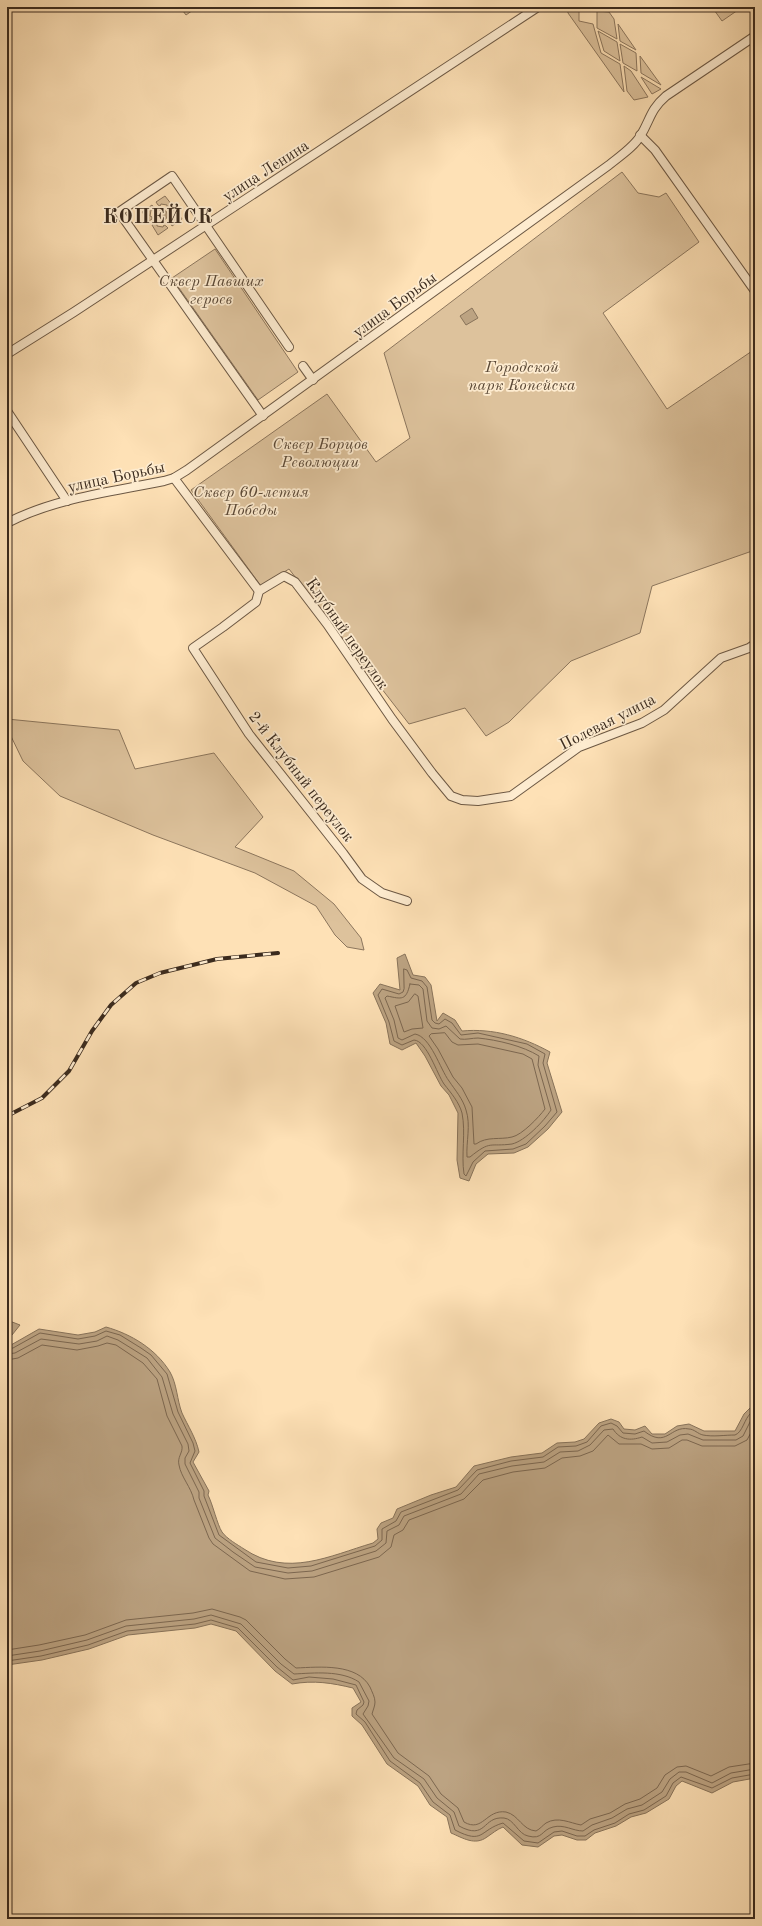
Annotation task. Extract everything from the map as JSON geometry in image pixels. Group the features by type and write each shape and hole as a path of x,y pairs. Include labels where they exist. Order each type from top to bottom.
{"street":[{"name":"улица Ленина","path":"7,354 206,226 537,7"},
{"name":"улица Борьбы","path":"7,523 29,512 67,501 174,478 263,416 609,165 628,149 640,135 652,111 666,96 755,36"},
{"path":"640,135 655,150 755,291"},
{"path":"263,416 152,261 119,212 172,176 289,347"},
{"path":"303,366 313,380"},
{"path":"7,411 67,501"},
{"path":"174,478 259,592"},
{"name":"Клубный переулок","path":"193,648 256,602 259,592 284,576 295,582 327,624 392,720 432,773 451,796 462,800"},
{"name":"Полевая улица","path":"462,800 478,801 511,796 579,747 642,723 658,713 720,658 749,648 755,644"},
{"name":"2-й Клубный переулок","path":"193,648 249,734 344,853 362,879 382,893 407,901"}],"green space":[{"path":"180,7 196,7 196,8 186,15"},
{"path":"567,7 577,7 579,10 579,21 593,24 601,53 620,64 624,92 568,13"},
{"path":"712,7 735,7 738,10 722,21"},
{"path":"597,11 609,12 614,19 617,39 597,28"},
{"path":"618,24 636,50 620,41"},
{"path":"598,31 617,42 620,61 604,51"},
{"path":"620,44 636,53 637,71 623,63"},
{"path":"640,56 661,85 641,73"},
{"path":"624,66 631,71 648,97 634,100 627,91"},
{"path":"641,77 661,89 652,94"},
{"path":"622,172 638,193 659,197 666,193 699,242 603,313 667,409 755,349 755,550 652,586 640,633 571,661 509,722 486,736 465,708 409,724 289,569 261,586 191,490 327,394 376,462 410,438 384,353"},
{"path":"165,196 172,205 169,207 161,204 160,206 156,202"},
{"path":"152,205 154,210 151,210 150,216 152,219 149,221 142,212"},
{"path":"175,209 182,219 172,226 170,222 173,214 172,212"},
{"path":"154,223 157,224 157,226 163,227 164,225 168,228 158,235 152,225"},
{"name":"Сквер Павших героев","path":"215,249 298,372 258,400 172,278"},
{"path":"7,719 119,730 135,769 214,753 263,817 235,847 294,871 334,904 361,938 364,950 347,947 335,935 316,906 255,873 153,835 60,796 23,761 7,728"}],"water":[{"path":"162,209 166,211 168,215 166,219 162,221 158,219 156,215 158,211"},
{"path":"472,308 478,318 466,325 460,316"},
{"path":"405,954 413,975 425,977 431,985 437,1021 443,1013 455,1020 462,1031 474,1030 496,1032 529,1042 550,1052 547,1063 562,1112 548,1129 528,1147 514,1153 488,1154 476,1164 469,1181 460,1178 457,1160 458,1113 449,1095 441,1086 425,1056 416,1043 402,1050 390,1044 386,1023 373,993 380,984 400,990 397,958"},
{"path":"7,1320 20,1325 12,1335 7,1338"},
{"path":"106,1327 134,1338 158,1356 170,1372 182,1413 198,1447 199,1452 193,1462 209,1491 208,1495 218,1524 224,1535 260,1558 276,1562 308,1562 373,1543 378,1539 377,1529 381,1523 393,1518 397,1509 431,1495 456,1487 474,1466 511,1457 542,1453 557,1443 575,1442 584,1439 599,1423 611,1419 619,1422 624,1429 635,1430 645,1426 652,1434 665,1434 677,1426 689,1424 704,1431 735,1431 744,1414 750,1408 755,1410 755,1778 733,1782 712,1793 682,1781 676,1786 669,1799 646,1813 631,1817 616,1826 595,1833 586,1840 577,1840 562,1835 554,1836 538,1847 522,1845 503,1827 482,1840 474,1841 464,1839 451,1833 447,1817 430,1805 418,1786 387,1764 362,1725 352,1716 352,1708 361,1702 353,1688 308,1682 292,1684 275,1671 236,1631 211,1624 195,1628 128,1635 89,1649 42,1660 7,1665 7,1345 11,1345 39,1329 78,1335 95,1332"}],"railway":[{"path":"7,1116 42,1098 69,1071 92,1031 111,1005 136,983 160,973 217,959 278,953"}],"district":[{"name":"КОПЕЙСК","path":"158,216"}],"park label":[{"name":"Городской парк Копейска","path":"522,375"},
{"name":"Сквер Борцов Революции","path":"320,452"},
{"name":"Сквер 60-летия Победы","path":"251,500"}]}
